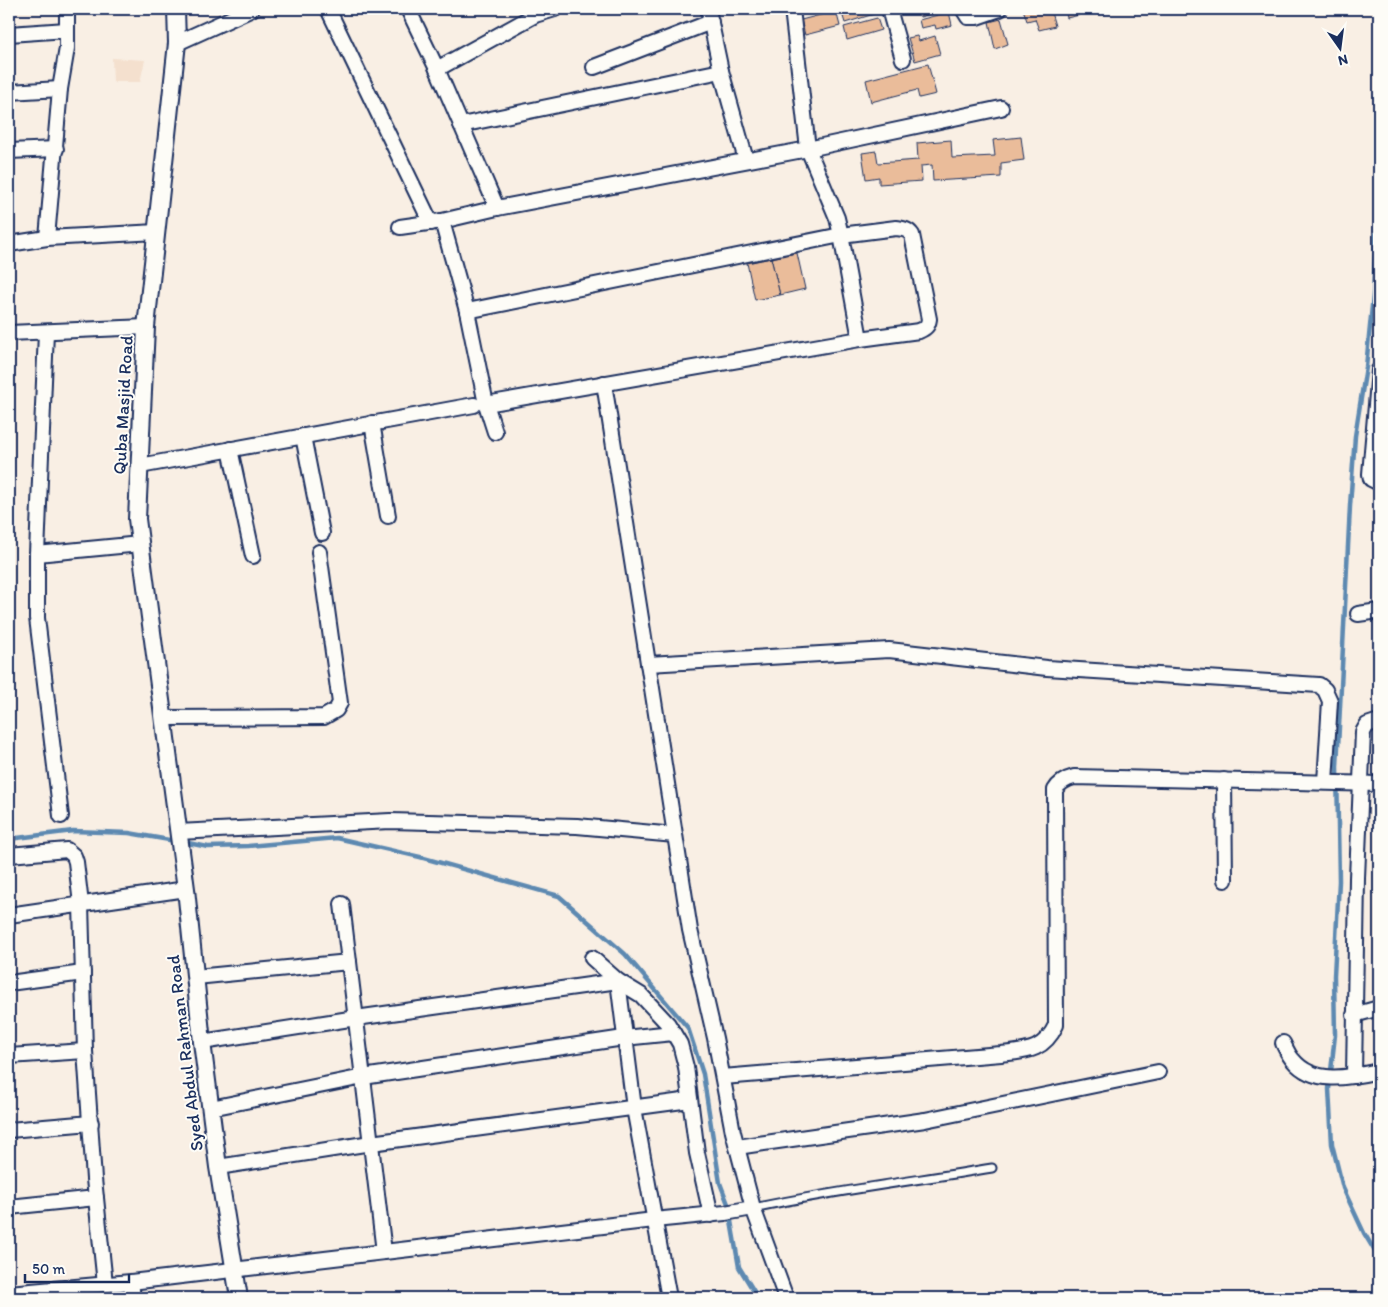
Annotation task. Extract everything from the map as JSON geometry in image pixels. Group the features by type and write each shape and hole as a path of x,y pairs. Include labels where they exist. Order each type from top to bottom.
{"street":[{"path":"47,238 60,89 67,48 67,9"},
{"name":"Quba Masjid Road","path":"174,803 165,718 137,519 146,327 176,43 176,9"},
{"path":"176,43 252,9"},
{"path":"328,9 436,222 467,311 480,404 495,432"},
{"path":"409,9 438,69 497,208"},
{"path":"438,69 535,15 555,9"},
{"path":"792,9 808,149 836,218 841,236 860,339"},
{"path":"890,9 903,58"},
{"path":"963,9 968,17 977,17 1000,9"},
{"path":"594,67 710,16 721,72 746,160"},
{"path":"9,34 67,30"},
{"path":"461,125 721,72"},
{"path":"9,92 60,89"},
{"path":"400,227 436,222 497,208 808,149 1001,108"},
{"path":"9,151 56,149"},
{"path":"140,466 480,404 860,339 920,331 928,325 929,319 912,235 909,231 896,228 841,236 467,311"},
{"path":"9,244 47,238 156,232"},
{"path":"9,333 146,327"},
{"path":"46,332 37,554 37,618 61,816"},
{"path":"1379,370 1377,414 1370,474 1372,479 1379,483"},
{"path":"604,383 690,930 737,1147 753,1208 786,1298"},
{"path":"372,423 388,516"},
{"path":"304,436 322,533"},
{"path":"230,449 253,556"},
{"path":"37,554 140,544"},
{"path":"165,718 324,717 336,710 340,703 320,552"},
{"path":"1358,614 1379,611"},
{"path":"648,664 889,650 1047,668 1319,685 1325,690 1330,701 1327,782"},
{"path":"1348,1077 1354,1015 1356,782 1364,728 1370,723 1379,721"},
{"path":"723,1077 1000,1054 1026,1051 1041,1046 1050,1036 1056,1025 1055,790 1062,782 1074,777 1379,784"},
{"path":"1224,780 1225,880"},
{"name":"Syed Abdul Rahman Road","path":"174,803 218,1167 239,1298"},
{"path":"178,832 390,821 577,826 676,835"},
{"path":"9,855 66,850 74,856 76,862 81,904 85,1051 96,1198 105,1284"},
{"path":"9,915 186,890"},
{"path":"342,904 384,1252"},
{"path":"592,958 618,981 641,995 668,1024 680,1044 686,1067 696,1153 711,1215"},
{"path":"196,977 349,962"},
{"path":"9,983 83,973"},
{"path":"202,1042 618,981"},
{"path":"618,981 634,1108 669,1298"},
{"path":"1354,1015 1379,1008"},
{"path":"211,1108 363,1077 624,1038 673,1033"},
{"path":"1283,1043 1292,1060 1302,1070 1319,1077 1348,1077 1379,1072"},
{"path":"9,1056 85,1051"},
{"path":"737,1147 926,1120 1158,1072"},
{"path":"218,1167 371,1143 690,1100"},
{"path":"9,1130 91,1123"},
{"path":"9,1207 96,1198"},
{"path":"9,1293 131,1282 654,1220 711,1215 753,1208"},
{"path":"131,1282 133,1298"}],"lane":[{"path":"753,1208 806,1197 849,1192 992,1168"}],"shaded area":[{"path":"112,58 145,60 140,82 113,82"}],"building":[{"path":"800,9 821,9 801,14"},
{"path":"873,9 874,14 845,23 841,10"},
{"path":"918,9 946,9 946,10 920,17"},
{"path":"1023,9 1050,9 1055,26 1039,30 1035,19 1027,21"},
{"path":"1065,9 1078,9 1079,15 1067,18"},
{"path":"836,11 840,26 805,35 801,20"},
{"path":"949,12 952,25 936,29 935,25 921,28 919,20"},
{"path":"877,18 881,30 847,40 844,27"},
{"path":"1001,19 1008,44 995,49 989,22"},
{"path":"917,36 919,41 935,36 940,54 915,61 908,38"},
{"path":"928,64 936,94 919,98 917,90 871,102 866,80"},
{"path":"1021,137 1024,160 1001,163 1001,177 933,181 932,165 921,166 922,181 879,184 879,177 866,179 862,153 876,151 878,163 918,160 917,143 951,140 952,158 995,156 993,140"},
{"path":"797,253 805,289 780,295 771,258"},
{"path":"771,258 780,295 755,300 747,263"}],"waterway":[{"path":"1379,178 1373,296 1366,367 1355,436 1350,506 1337,767 1339,881 1334,976 1335,1035 1329,1089 1332,1144 1343,1188 1364,1233 1379,1258"},
{"path":"9,839 73,831 129,833 175,841"},
{"path":"183,842 208,847 248,846 337,838 420,857 559,896 625,954 688,1028 703,1074 720,1183 728,1204 739,1267 758,1298"}]}
